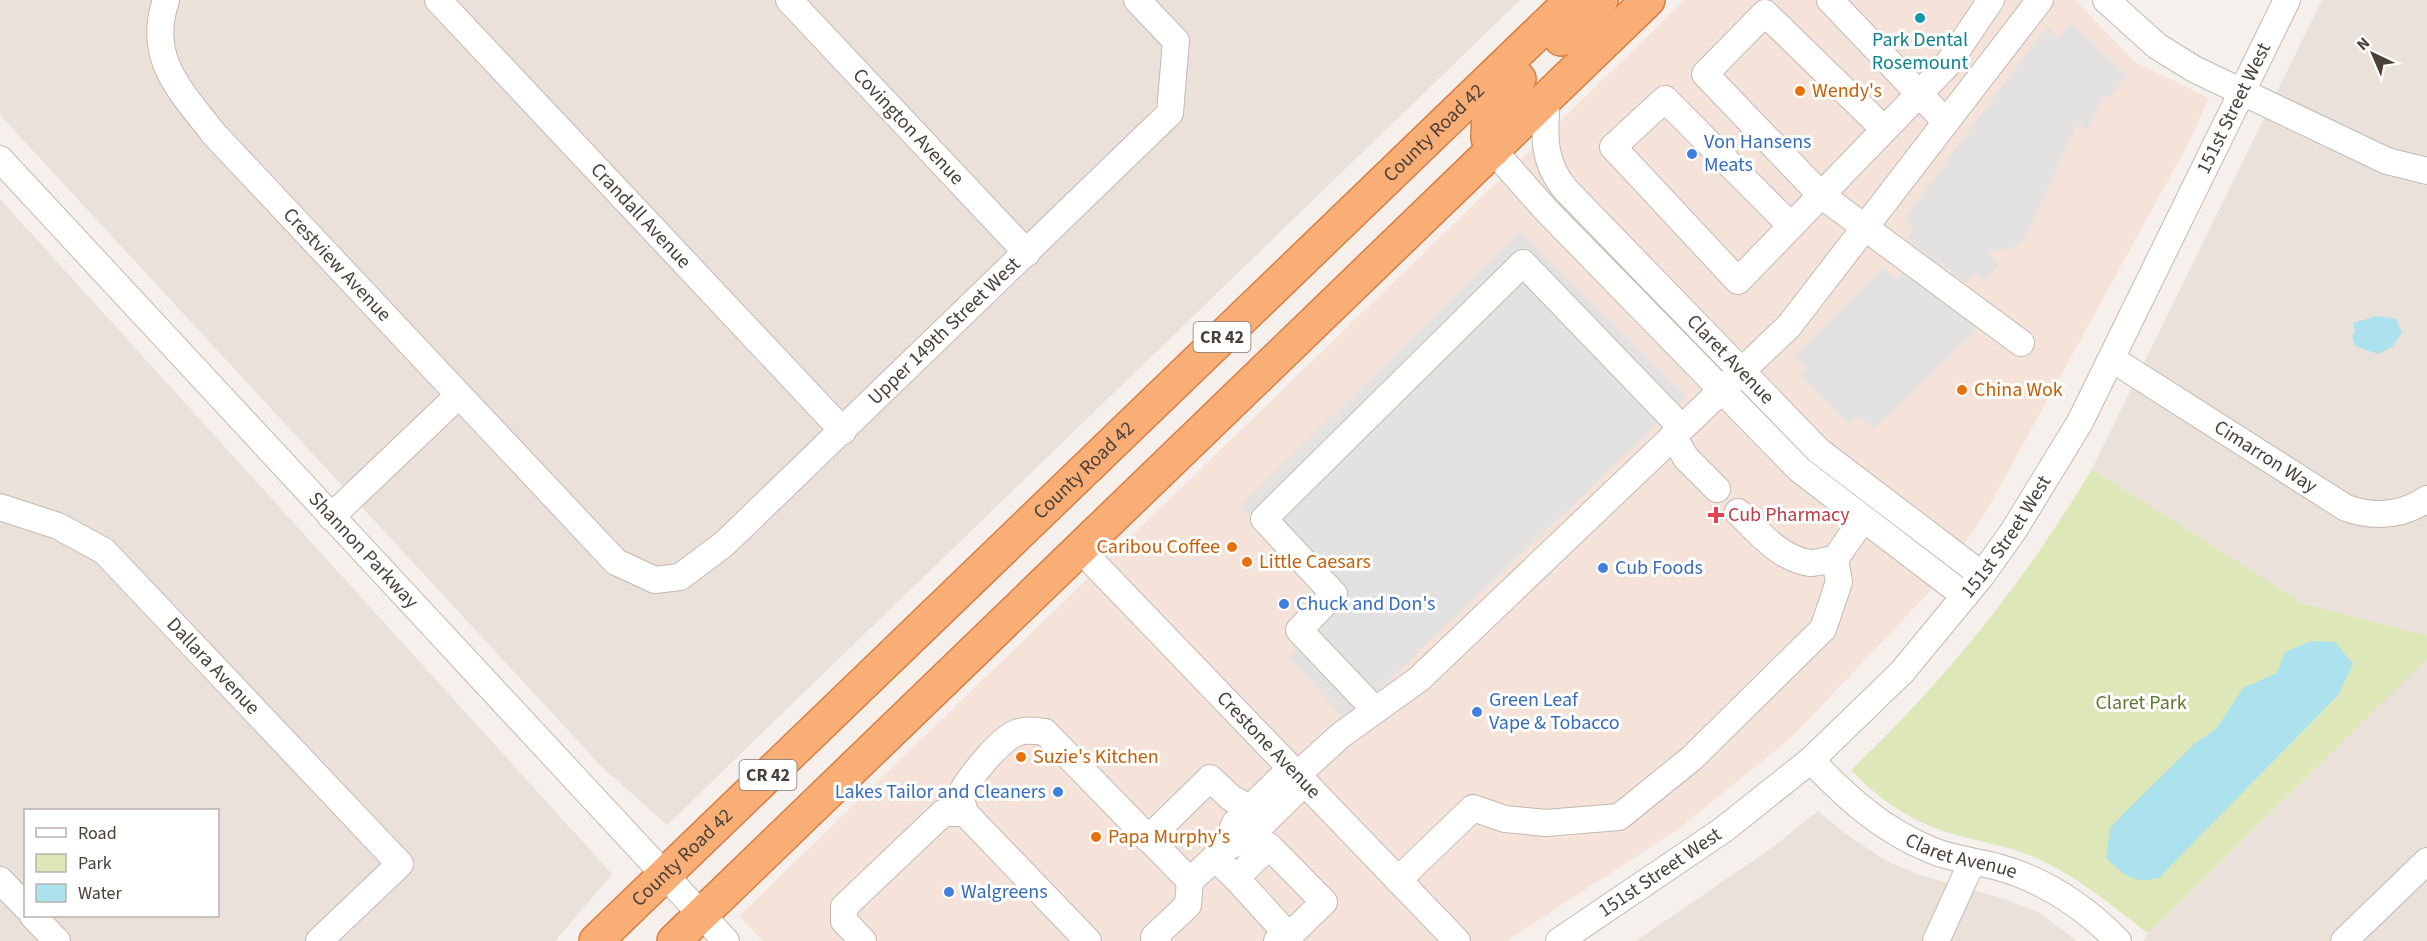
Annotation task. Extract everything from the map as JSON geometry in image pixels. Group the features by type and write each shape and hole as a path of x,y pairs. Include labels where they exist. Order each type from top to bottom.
{"highway":[{"name":"County Road 42","path":"596,941 1572,0"},
{"path":"1493,150 1488,138 1489,109 1601,0"},
{"name":"CR 42","path":"674,941 1647,0"}],"street":[{"name":"Crestview Avenue","path":"166,0 160,43 168,75 214,134 616,562 655,580"},
{"name":"Crandall Avenue","path":"438,0 843,431"},
{"name":"Covington Avenue","path":"789,0 1027,253"},
{"name":"Upper 149th Street West","path":"655,580 680,577 724,544 1170,113 1176,41 1137,0"},
{"path":"1830,0 1946,122"},
{"path":"1791,226 1665,99 1613,147 1738,281 1947,65 1991,0"},
{"path":"1158,941 1154,937 1188,905 1190,882 1220,853 1247,839 1297,776 1341,735 1419,679 1741,369 1789,326 2040,0"},
{"path":"2106,0 2157,46 2194,69 2387,161 2427,171"},
{"name":"151st Street West","path":"1559,941 1723,830 1811,760 1902,672 1982,575 2053,467 2112,358 2287,0"},
{"path":"1884,129 1765,13 1705,74 1821,195 2020,343"},
{"name":"Claret Avenue","path":"1547,98 1545,152 1556,179 1819,451 1982,575"},
{"name":"Claret Avenue","path":"1493,150 1546,210 1800,470 1965,596"},
{"name":"Shannon Parkway","path":"0,159 663,876 726,941"},
{"path":"1375,710 1299,630 1334,594 1264,519 1523,263 1677,432 1686,458 1717,489"},
{"name":"Cimarron Way","path":"2112,358 2346,508 2367,514 2388,514 2415,507 2427,499"},
{"path":"331,517 459,395"},
{"name":"Dallara Avenue","path":"0,507 58,526 104,551 400,864 319,941"},
{"path":"1738,512 1762,536 1789,556 1811,563 1835,559"},
{"path":"1398,880 1473,808 1506,819 1546,823 1619,817 1692,758 1823,629 1839,582 1835,559 1863,519"},
{"name":"Crestone Avenue","path":"1080,549 1457,941"},
{"path":"1088,941 965,813 960,795 969,778 1016,733 1045,732 1190,882"},
{"name":"Claret Avenue","path":"1811,760 1847,798 1879,823 1933,851 2016,873 2051,889 2084,910 2118,941"},
{"path":"1220,853 1235,823 1250,808 1297,776"},
{"path":"1148,838 1209,778 1231,798 1250,808"},
{"path":"863,941 844,921 844,907 943,813 965,813"},
{"path":"1220,853 1236,878 1283,938 1324,902 1269,846 1236,878"},
{"path":"2344,941 2427,861"},
{"path":"1936,941 1972,862"},
{"path":"0,880 24,905"},
{"path":"35,917 57,941"}],"shaded area":[{"path":"0,0 1520,0 667,825 601,766 0,115"},
{"path":"1685,0 2075,0 2135,62 2209,98 2188,144 1982,519 1933,588 1792,737 1681,827 1507,941 763,941 739,916"},
{"path":"2322,0 2427,0 2427,636 2302,603 2092,469"},
{"path":"2072,23 2127,75 2110,98 2104,96 2089,128 2077,126 2024,240 2013,248 1988,253 1999,264 1986,282 1975,274 1966,283 1906,240 1914,227 1903,220 2039,36 2049,27 2058,38"},
{"path":"0,199 612,874 555,941 0,941"},
{"path":"1520,232 1687,396 1346,721 1289,657 1340,607 1239,507"},
{"path":"1912,264 1988,320 1874,429 1859,417 1848,423 1801,376 1807,369 1794,357 1884,267 1896,278"},
{"path":"2427,659 2427,941 2143,941 2148,933"},
{"path":"1818,811 1843,832 1888,862 1923,876 2001,898 2038,912 2077,941 1636,941 1773,847"}],"green space":[{"name":"Claret Park","path":"2092,469 2302,603 2427,636 2427,659 2148,933 2093,892 2049,864 2013,849 1922,823 1884,800 1851,770 1919,701 1982,628 2039,551"}],"water":[{"path":"2377,316 2396,319 2402,332 2392,347 2378,354 2355,346 2352,336 2355,331 2353,323"},
{"path":"2311,641 2335,642 2353,664 2339,694 2159,878 2136,879 2119,870 2106,858 2110,828 2193,745 2216,729 2243,688 2277,673 2285,652"}],"place":[{"name":"Park Dental Rosemount","path":"1920,18"},
{"name":"Wendy's","path":"1800,91"},
{"name":"Von Hansens Meats","path":"1692,154"},
{"name":"China Wok","path":"1962,390"},
{"name":"Cub Pharmacy","path":"1716,515"},
{"name":"Caribou Coffee","path":"1232,547"},
{"name":"Little Caesars","path":"1247,562"},
{"name":"Cub Foods","path":"1603,568"},
{"name":"Chuck and Don's","path":"1284,604"},
{"name":"Green Leaf Vape & Tobacco","path":"1477,712"},
{"name":"Suzie's Kitchen","path":"1021,757"},
{"name":"Lakes Tailor and Cleaners","path":"1058,792"},
{"name":"Papa Murphy's","path":"1096,837"},
{"name":"Walgreens","path":"949,892"}]}
